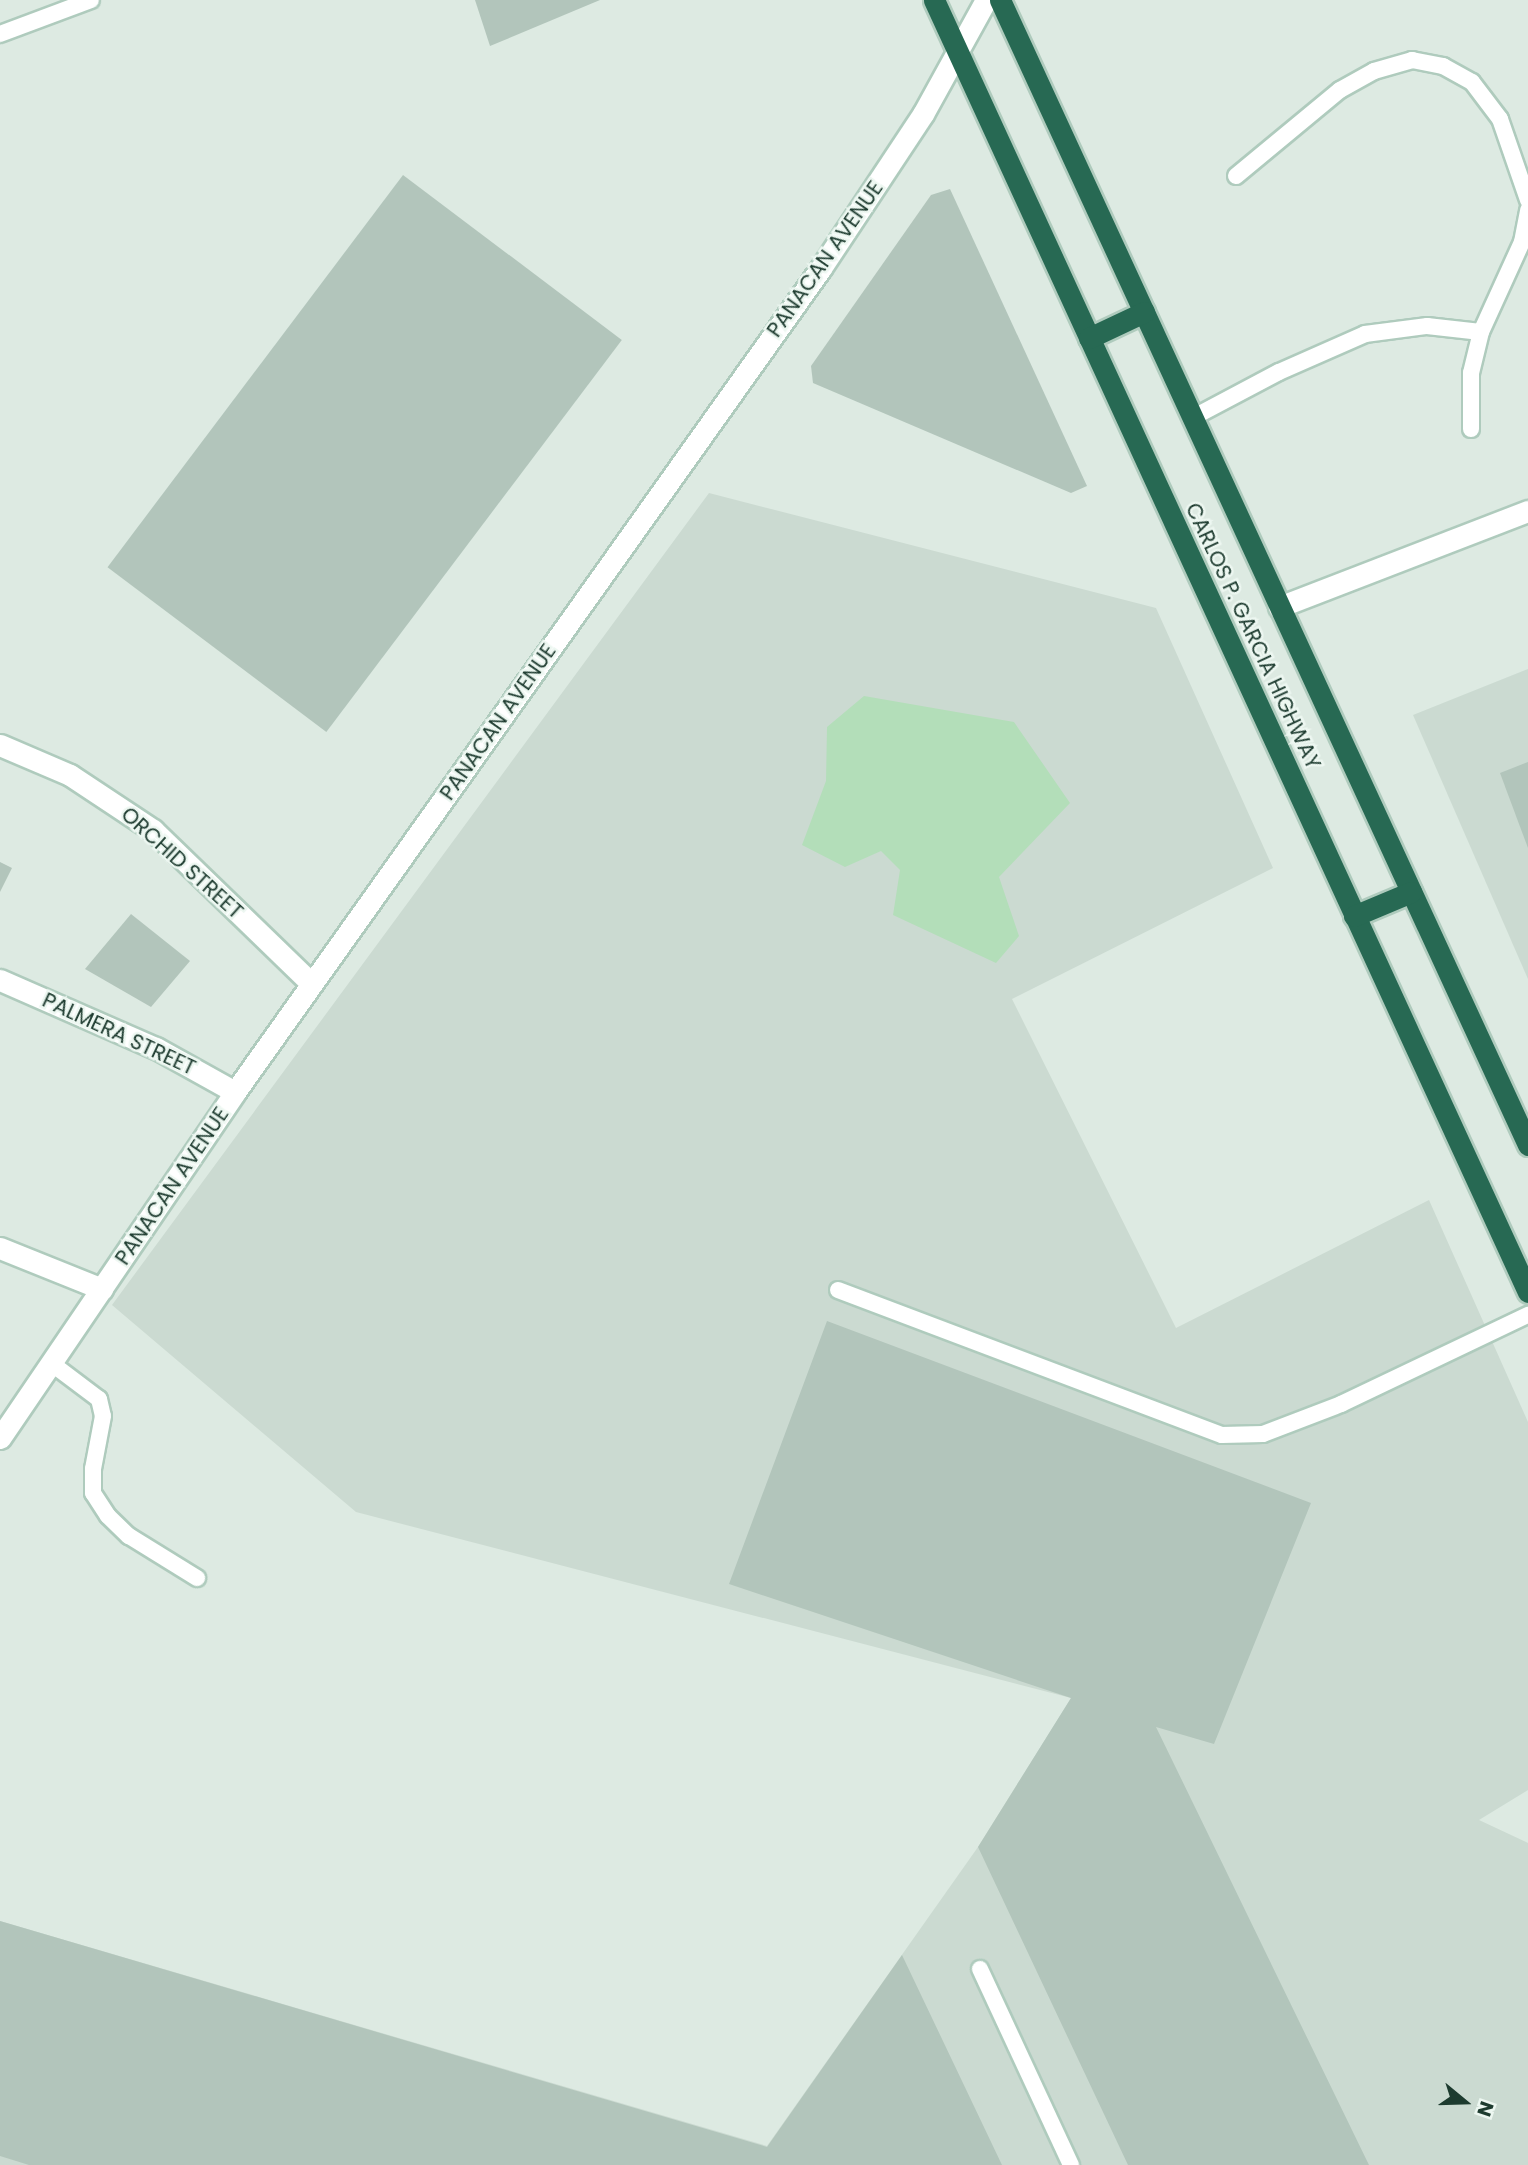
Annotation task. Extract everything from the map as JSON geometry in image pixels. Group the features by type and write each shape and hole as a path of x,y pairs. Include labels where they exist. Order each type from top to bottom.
{"highway":[{"name":"CARLOS P. GARCIA HIGHWAY","path":"933,0 1528,1292"},
{"name":"CARLOS P. GARCIA HIGHWAY","path":"1000,0 1528,1145"},
{"path":"1089,338 1144,312"},
{"path":"1354,916 1411,892"}],"street":[{"name":"PANACAN AVENUE","path":"0,1438 235,1092 821,268 958,54 986,0"},
{"path":"1279,607 1528,511"},
{"name":"ORCHID STREET","path":"0,745 70,775 153,830 312,984"},
{"name":"PALMERA STREET","path":"0,980 156,1048 235,1092"},
{"path":"0,1248 102,1289"}],"lane":[{"path":"0,34 91,0"},
{"path":"1236,176 1340,90 1374,71 1412,60 1443,66 1472,82 1500,119 1528,200"},
{"path":"1471,429 1471,373 1481,332 1522,242 1528,210"},
{"path":"1192,418 1279,372 1365,334 1427,326 1481,332"},
{"path":"838,1290 1222,1436 1263,1434 1341,1404 1528,1315"},
{"path":"51,1363 99,1399 103,1416 93,1469 93,1493 108,1516 129,1536 197,1578"},
{"path":"979,1969 1071,2165"}],"shaded area":[{"path":"709,493 1156,608 1273,868 1012,999 1176,1328 1429,1200 1528,1422 1528,1790 1479,1820 1528,1843 1528,2165 0,2165 0,1921 767,2146 978,1847 1071,1698 356,1512 112,1305"},
{"path":"1528,669 1528,979 1413,715"}],"green space":[{"path":"864,696 1014,722 1070,803 999,877 1019,936 996,963 893,915 900,870 881,851 845,867 802,845 826,781 827,727"}],"building":[{"path":"475,0 600,0 490,46"},
{"path":"403,175 622,340 326,732 108,567"},
{"path":"950,189 1087,486 1071,493 813,383 811,366 931,195"},
{"path":"1528,762 1528,848 1500,773"},
{"path":"0,862 12,868 0,892"},
{"path":"131,914 190,961 151,1007 85,969"},
{"path":"827,1321 1311,1503 1214,1744 1156,1727 1369,2165 1128,2165 978,1847 1071,1698 729,1584"},
{"path":"0,1921 767,2147 902,1955 1002,2165 29,2165 0,2156"}]}
